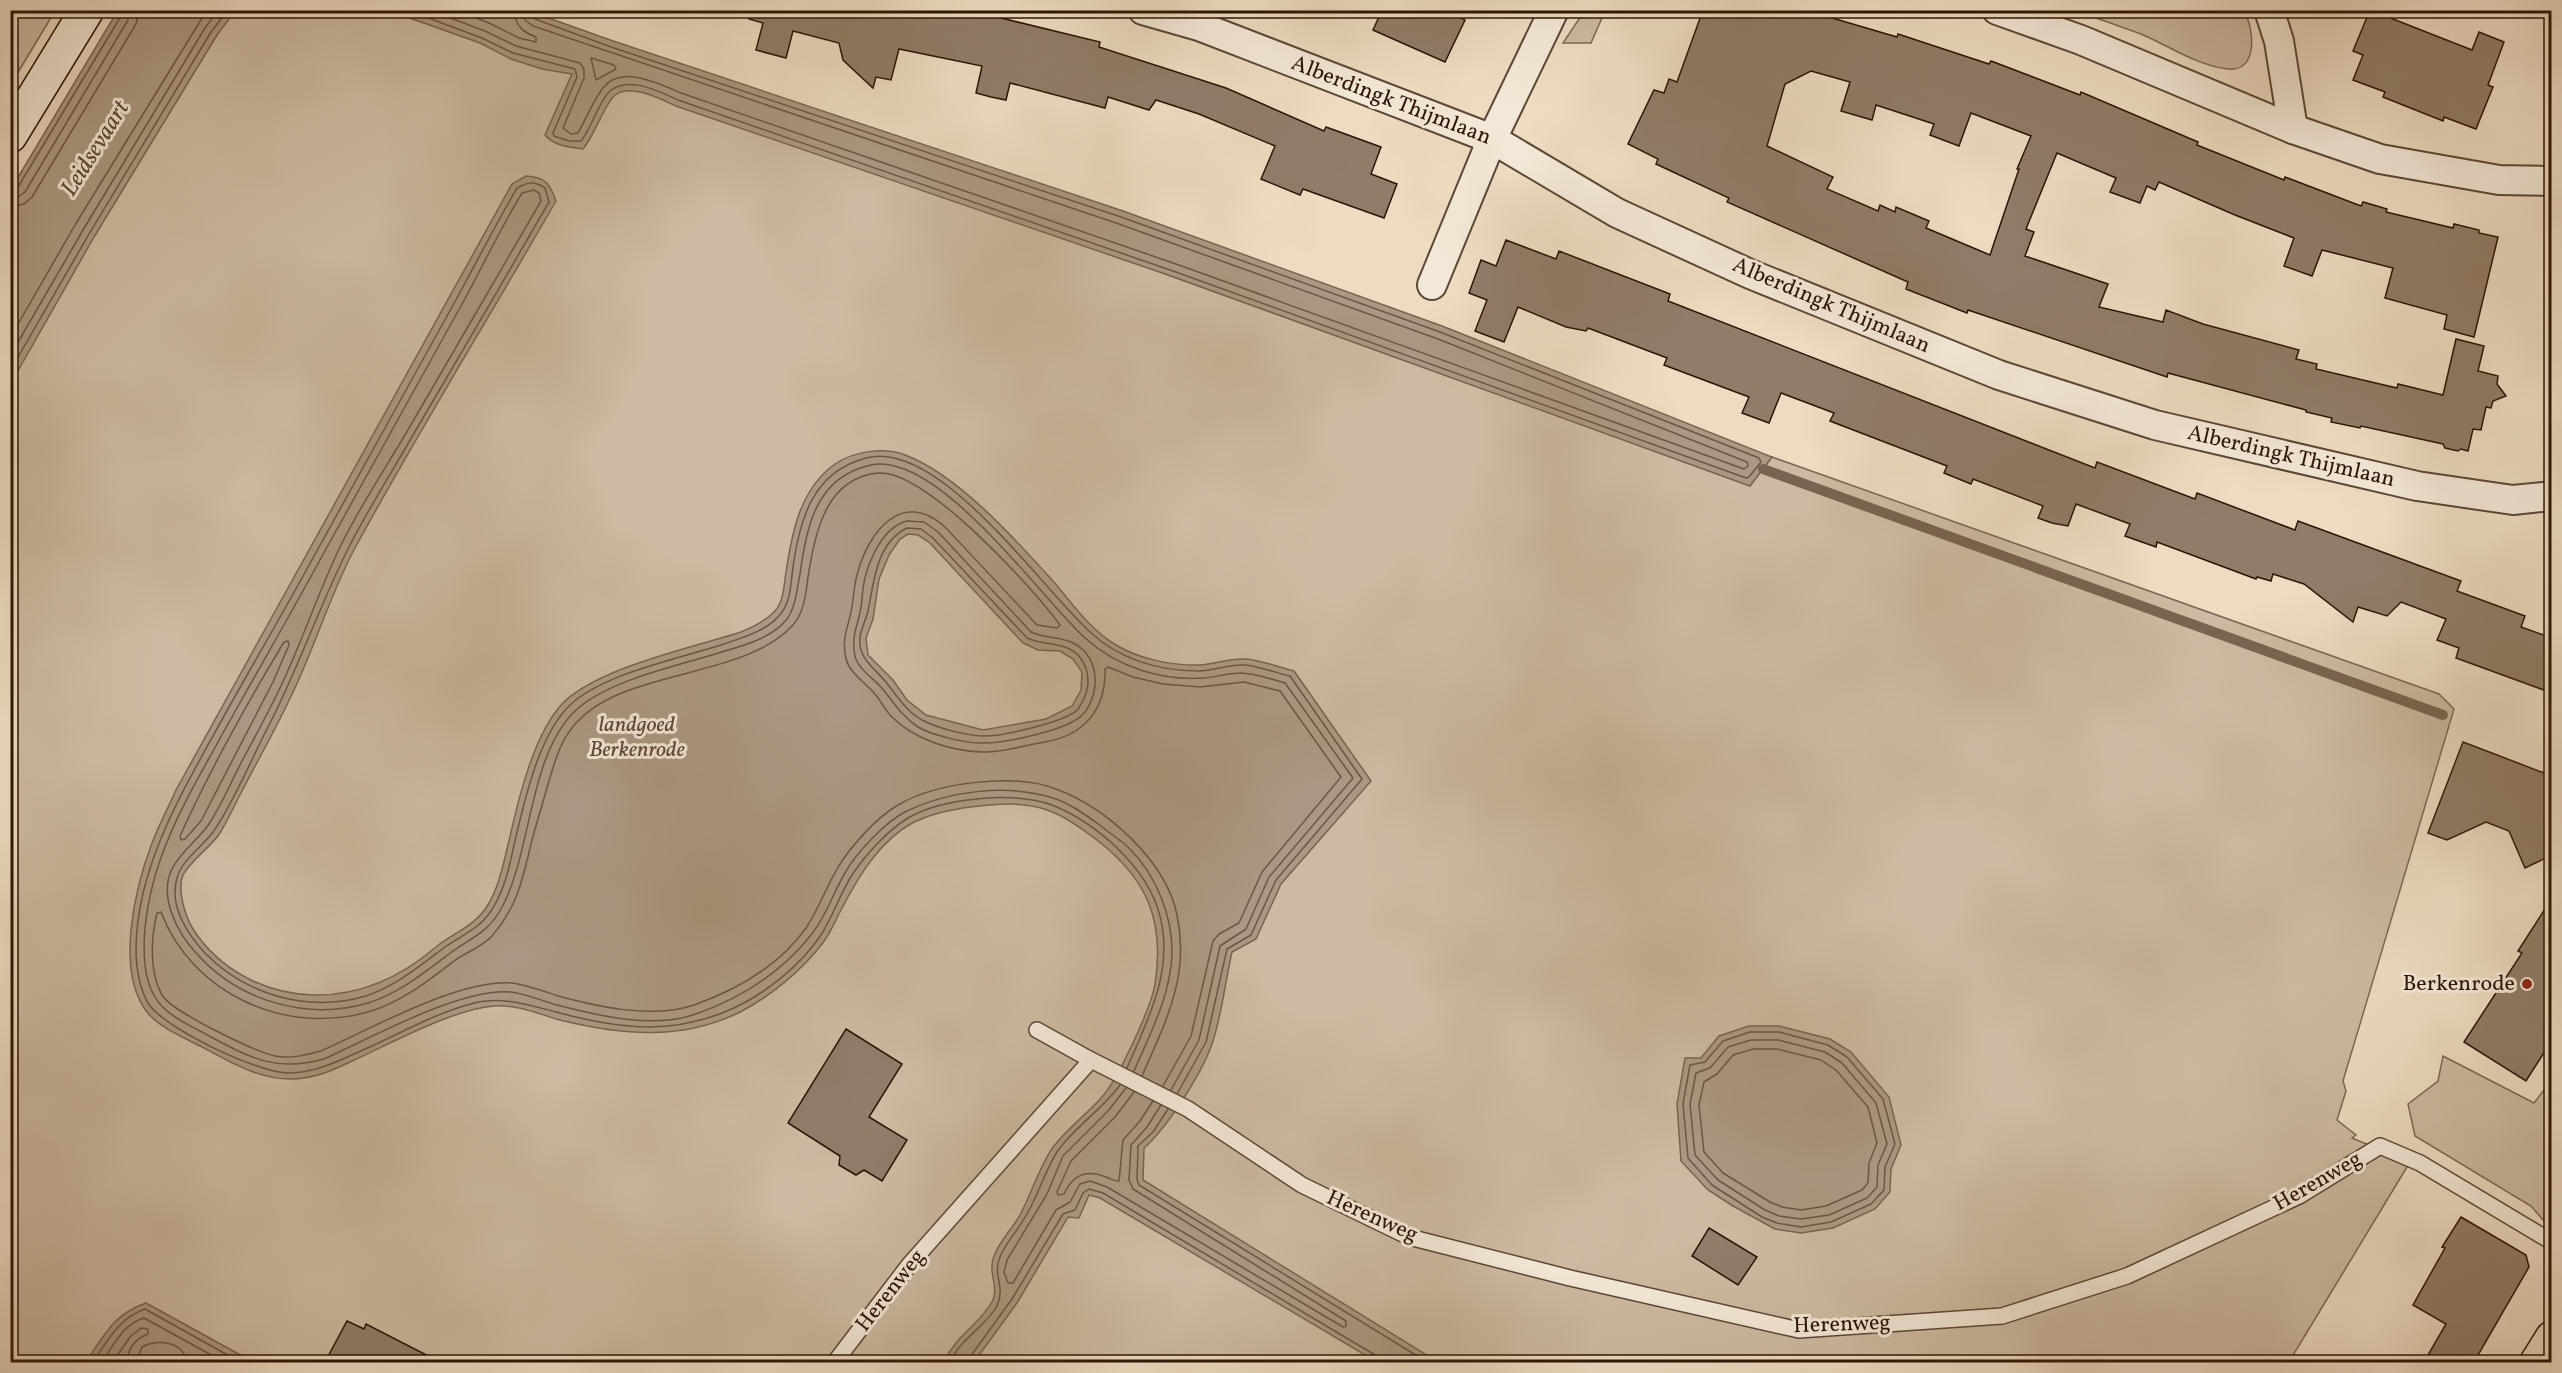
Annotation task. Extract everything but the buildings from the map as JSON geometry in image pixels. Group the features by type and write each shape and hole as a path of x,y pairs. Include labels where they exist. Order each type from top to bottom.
{"main road":[{"path":"2537,1362 2552,1338"}],"street":[{"path":"10,136 87,10"},
{"name":"Alberdingk Thijmlaan","path":"1143,10 1199,26 1492,139 1617,213 1750,274 1999,375 2155,425 2418,486 2513,500 2552,496"},
{"path":"1432,285 1492,139 1554,10"},
{"path":"1997,10 2081,40 2293,129 2380,159 2499,180 2552,181"},
{"path":"2269,10 2279,41 2293,129"}],"lane":[{"name":"Herenweg","path":"1037,1030 1107,1069 1188,1109 1302,1185 1409,1237 1570,1278 1799,1330 2002,1316 2127,1276 2299,1196 2380,1146 2420,1163 2552,1242"},
{"name":"Herenweg","path":"835,1362 909,1265 1091,1060"}],"green space":[{"path":"1585,10 1605,11 1591,43 1563,43"},
{"path":"20,11 55,11 11,84 11,26"},
{"name":"landgoed Berkenrode","path":"205,11 482,11 1171,276 1750,485 1772,457 2439,694 2454,709 2343,1081 2346,1091 2337,1120 2356,1135 2352,1138 2410,1162 2289,1362 11,1362 11,322"},
{"path":"2075,11 2244,11 2252,38 2251,48 2245,64 2238,68 2217,67 2195,60 2141,34"},
{"path":"2443,1056 2534,1103 2551,1081 2551,1218 2545,1222 2531,1206 2415,1136 2408,1104 2438,1081"}],"water":[{"name":"Leidsevaart","path":"118,10 235,11 217,35 94,237 11,383 11,189"},
{"path":"390,11 529,11 1123,211 1442,326 1772,457 1750,486 1171,276 676,106 645,93 627,91 614,96 583,149 553,142 545,135 572,74 542,69 511,59 480,43"},
{"path":"526,176 538,178 546,182 556,201 356,546 287,704 223,828 183,875 181,895 187,917 204,944 230,968 245,977 295,994 330,994 363,988 394,976 423,958 475,920 486,908 500,876 517,806 536,748 553,715 564,702 580,690 623,669 741,632 767,618 778,607 782,597 791,542 800,512 813,486 823,474 835,464 860,453 888,451 905,455 925,464 965,492 1004,528 1098,632 1125,650 1168,663 1200,665 1245,659 1294,671 1371,781 1281,884 1256,939 1232,952 1212,1044 1183,1099 1144,1148 1143,1180 1438,1362 1377,1362 1100,1198 1089,1195 1079,1218 1068,1217 1017,1303 974,1362 944,1362 955,1344 992,1302 995,1291 992,1262 996,1251 1020,1215 1049,1153 1065,1133 1109,1088 1141,1026 1155,984 1157,940 1154,921 1140,886 1129,870 1097,840 1067,819 1038,807 1009,804 963,808 928,816 914,822 891,839 871,860 825,940 795,973 774,991 740,1012 696,1028 628,1032 560,1020 519,1008 494,1006 460,1013 441,1020 328,1072 291,1079 265,1076 240,1067 174,1033 147,1012 137,995 130,952 135,905 152,843 176,790 512,184","holes":["908,534 918,535 929,542 1023,643 1038,650 1060,651 1073,659 1082,672 1081,690 1072,706 1046,719 983,730 926,715 907,700 893,680 868,655 866,638 873,619 879,579 889,555 900,539"]},
{"path":"1749,1026 1779,1026 1830,1039 1851,1052 1889,1097 1901,1145 1891,1169 1890,1192 1875,1209 1833,1228 1801,1233 1775,1229 1708,1190 1681,1161 1677,1104 1685,1058 1701,1058 1719,1036"},
{"path":"146,1303 253,1362 178,1362 159,1355 151,1357 148,1362 86,1362 104,1334 118,1319"}],"waterway":[{"path":"1763,469 2443,715"}],"place":[{"name":"Berkenrode","path":"2527,984"}]}
